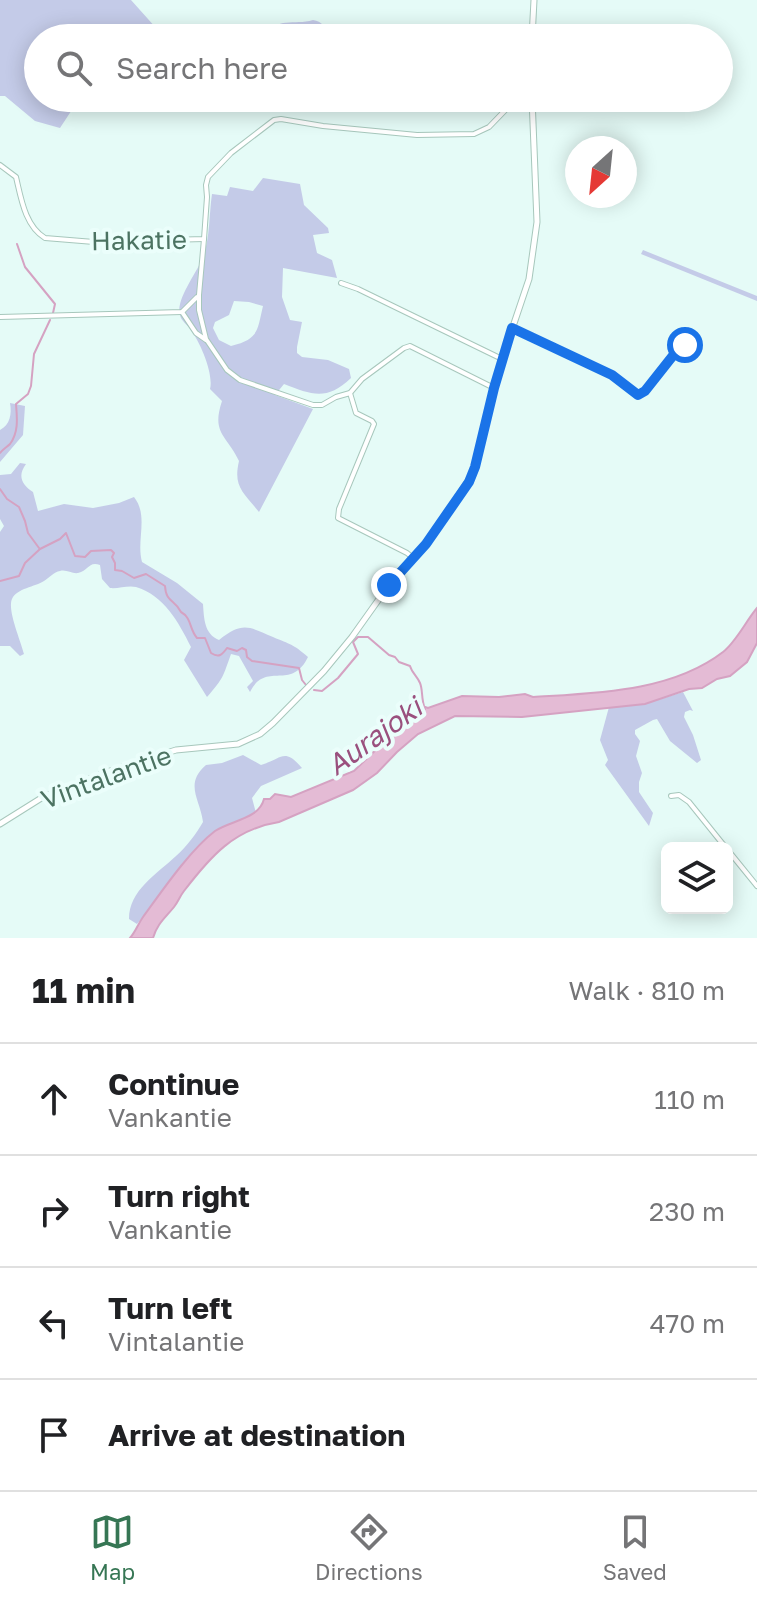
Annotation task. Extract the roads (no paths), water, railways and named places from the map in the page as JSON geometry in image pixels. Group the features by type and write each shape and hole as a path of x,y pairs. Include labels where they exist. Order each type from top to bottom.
{"street":[{"path":"533,24 534,0"},
{"name":"Hakatie","path":"0,165 16,177 31,225 45,238 94,242 204,239 208,177 231,153 274,120 417,135 474,134 489,127 503,112"},
{"name":"Vintalantie","path":"0,824 43,797 110,771 176,750 238,744 260,734 324,671 433,533 469,482 475,467 502,359 529,279 537,222 533,112"},
{"path":"204,239 199,295 202,327 227,370 247,384 316,406 350,393 362,379 410,346 494,388"},
{"path":"341,283 502,359"},
{"path":"0,317 182,312 199,295"},
{"path":"182,312 196,333 208,341"},
{"path":"512,328 612,375 638,395 645,391 680,346 695,349"},
{"path":"350,393 356,413 374,424 338,518 413,558"},
{"path":"671,796 679,795 689,802 722,842"},
{"path":"733,856 757,886"}],"waterway":[{"path":"17,244 25,267 55,304 53,313"},
{"path":"0,453 15,435 16,404 28,394 34,354 50,320"},
{"path":"0,489 7,499 19,507 28,533 39,548"},
{"path":"0,581 19,576 25,563 40,549 66,533 75,556 85,557 91,551 111,550 115,570 134,578 146,574 165,586 169,598 187,617 197,638 205,638 211,653 218,655 227,648 237,651 242,648 252,661 299,668 306,685"},
{"name":"Aurajoki","path":"314,690 322,691 338,678 358,654 353,642 358,637 368,637 399,662 410,666 420,683 425,709"}]}
